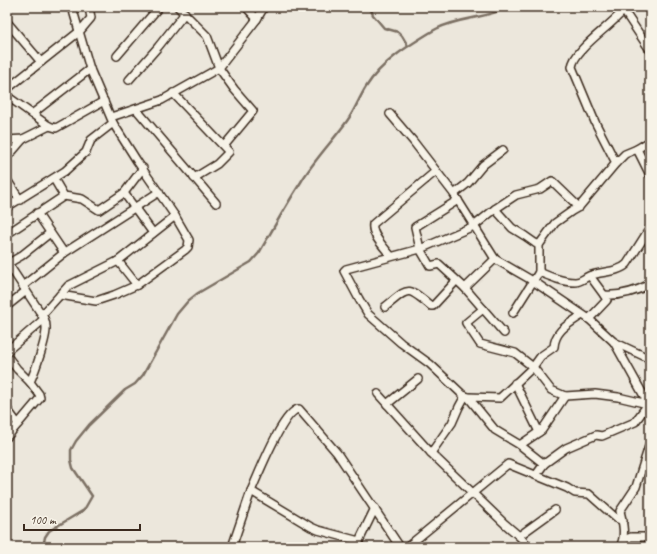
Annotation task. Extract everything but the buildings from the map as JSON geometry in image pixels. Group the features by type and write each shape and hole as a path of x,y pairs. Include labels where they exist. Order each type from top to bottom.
{"street":[{"path":"60,295 96,301 114,295 137,285 188,247 189,240 112,120 90,69 72,7"},
{"path":"7,89 80,31 91,18 89,7"},
{"path":"117,56 159,7"},
{"path":"178,7 207,36 219,68 234,89 253,111 224,146"},
{"path":"246,7 257,19"},
{"path":"7,207 65,171 86,152 90,140 112,120 136,109 162,100 219,68 257,19 264,7"},
{"path":"616,163 595,122 572,67 573,61 588,44 625,9 650,50"},
{"path":"128,80 158,47 185,13"},
{"path":"7,22 41,62"},
{"path":"32,114 90,69"},
{"path":"174,93 229,152 217,164 194,178"},
{"path":"8,99 48,126 56,128 59,128 104,101"},
{"path":"136,109 216,203"},
{"path":"390,114 454,194 495,259 534,281 589,319 614,342 649,405"},
{"path":"7,156 23,139 48,126"},
{"path":"7,140 23,139"},
{"path":"513,313 539,272 539,244 555,223 579,207 625,154 650,141"},
{"path":"637,149 650,175"},
{"path":"454,194 468,183 483,165 503,150"},
{"path":"7,234 64,196 82,199 99,210 124,193 142,168"},
{"path":"391,256 376,236 373,230 373,224 436,171"},
{"path":"54,179 64,196"},
{"path":"7,180 20,200"},
{"path":"544,464 520,445 495,430 466,396 430,364 401,343 368,314 358,300 344,271 346,269 420,249 474,226 495,209 516,195 540,189 552,181 579,207"},
{"path":"7,306 64,253 159,192"},
{"path":"124,193 153,233"},
{"path":"458,200 415,227 420,249 430,266 439,264 465,288 504,333"},
{"path":"495,209 512,228 539,244"},
{"path":"37,213 64,253"},
{"path":"7,351 43,317 60,295 73,283 118,261 175,216"},
{"path":"539,272 555,278 579,282 590,276 622,268 625,266 650,228"},
{"path":"30,382 36,369 46,328 43,317 7,263 21,256 50,233"},
{"path":"465,288 495,259"},
{"path":"118,261 137,285"},
{"path":"589,319 607,300 590,276"},
{"path":"385,307 403,293 408,291 415,292 431,306 433,306 456,281"},
{"path":"604,295 638,291 650,284"},
{"path":"483,309 466,323 480,344 515,353 533,367 550,390 565,396 595,394 618,397 649,405"},
{"path":"466,396 500,398 533,367 541,356 554,347 554,338 561,330 582,315"},
{"path":"614,342 650,358"},
{"path":"7,356 30,382 39,394 40,398 7,437"},
{"path":"387,404 418,379"},
{"path":"515,383 539,432"},
{"path":"378,394 431,453 519,536 528,547"},
{"path":"431,453 452,423 466,396"},
{"path":"520,445 539,432 565,396"},
{"path":"536,475 544,464 566,448 596,435 602,436 635,422 649,405"},
{"path":"7,408 18,424"},
{"path":"232,547 251,491 279,430 294,410 299,409 337,453 400,547"},
{"path":"620,547 624,540 623,521 620,511 636,487 649,447"},
{"path":"407,547 508,464 576,493 589,494 616,518 623,521"},
{"path":"251,491 311,527 359,544 375,508"},
{"path":"519,536 555,510"},
{"path":"624,540 631,537 650,537"}],"waterway":[{"path":"370,7 373,15 384,28 398,32 408,46"},
{"path":"43,547 45,537 49,531 84,510 92,496 73,468 71,450 76,441 89,425 125,390 135,384 143,375 177,314 188,301 198,293 251,262 259,253 306,174 347,121 364,91 380,69 398,54 436,29 454,22 491,14 509,7"}]}
